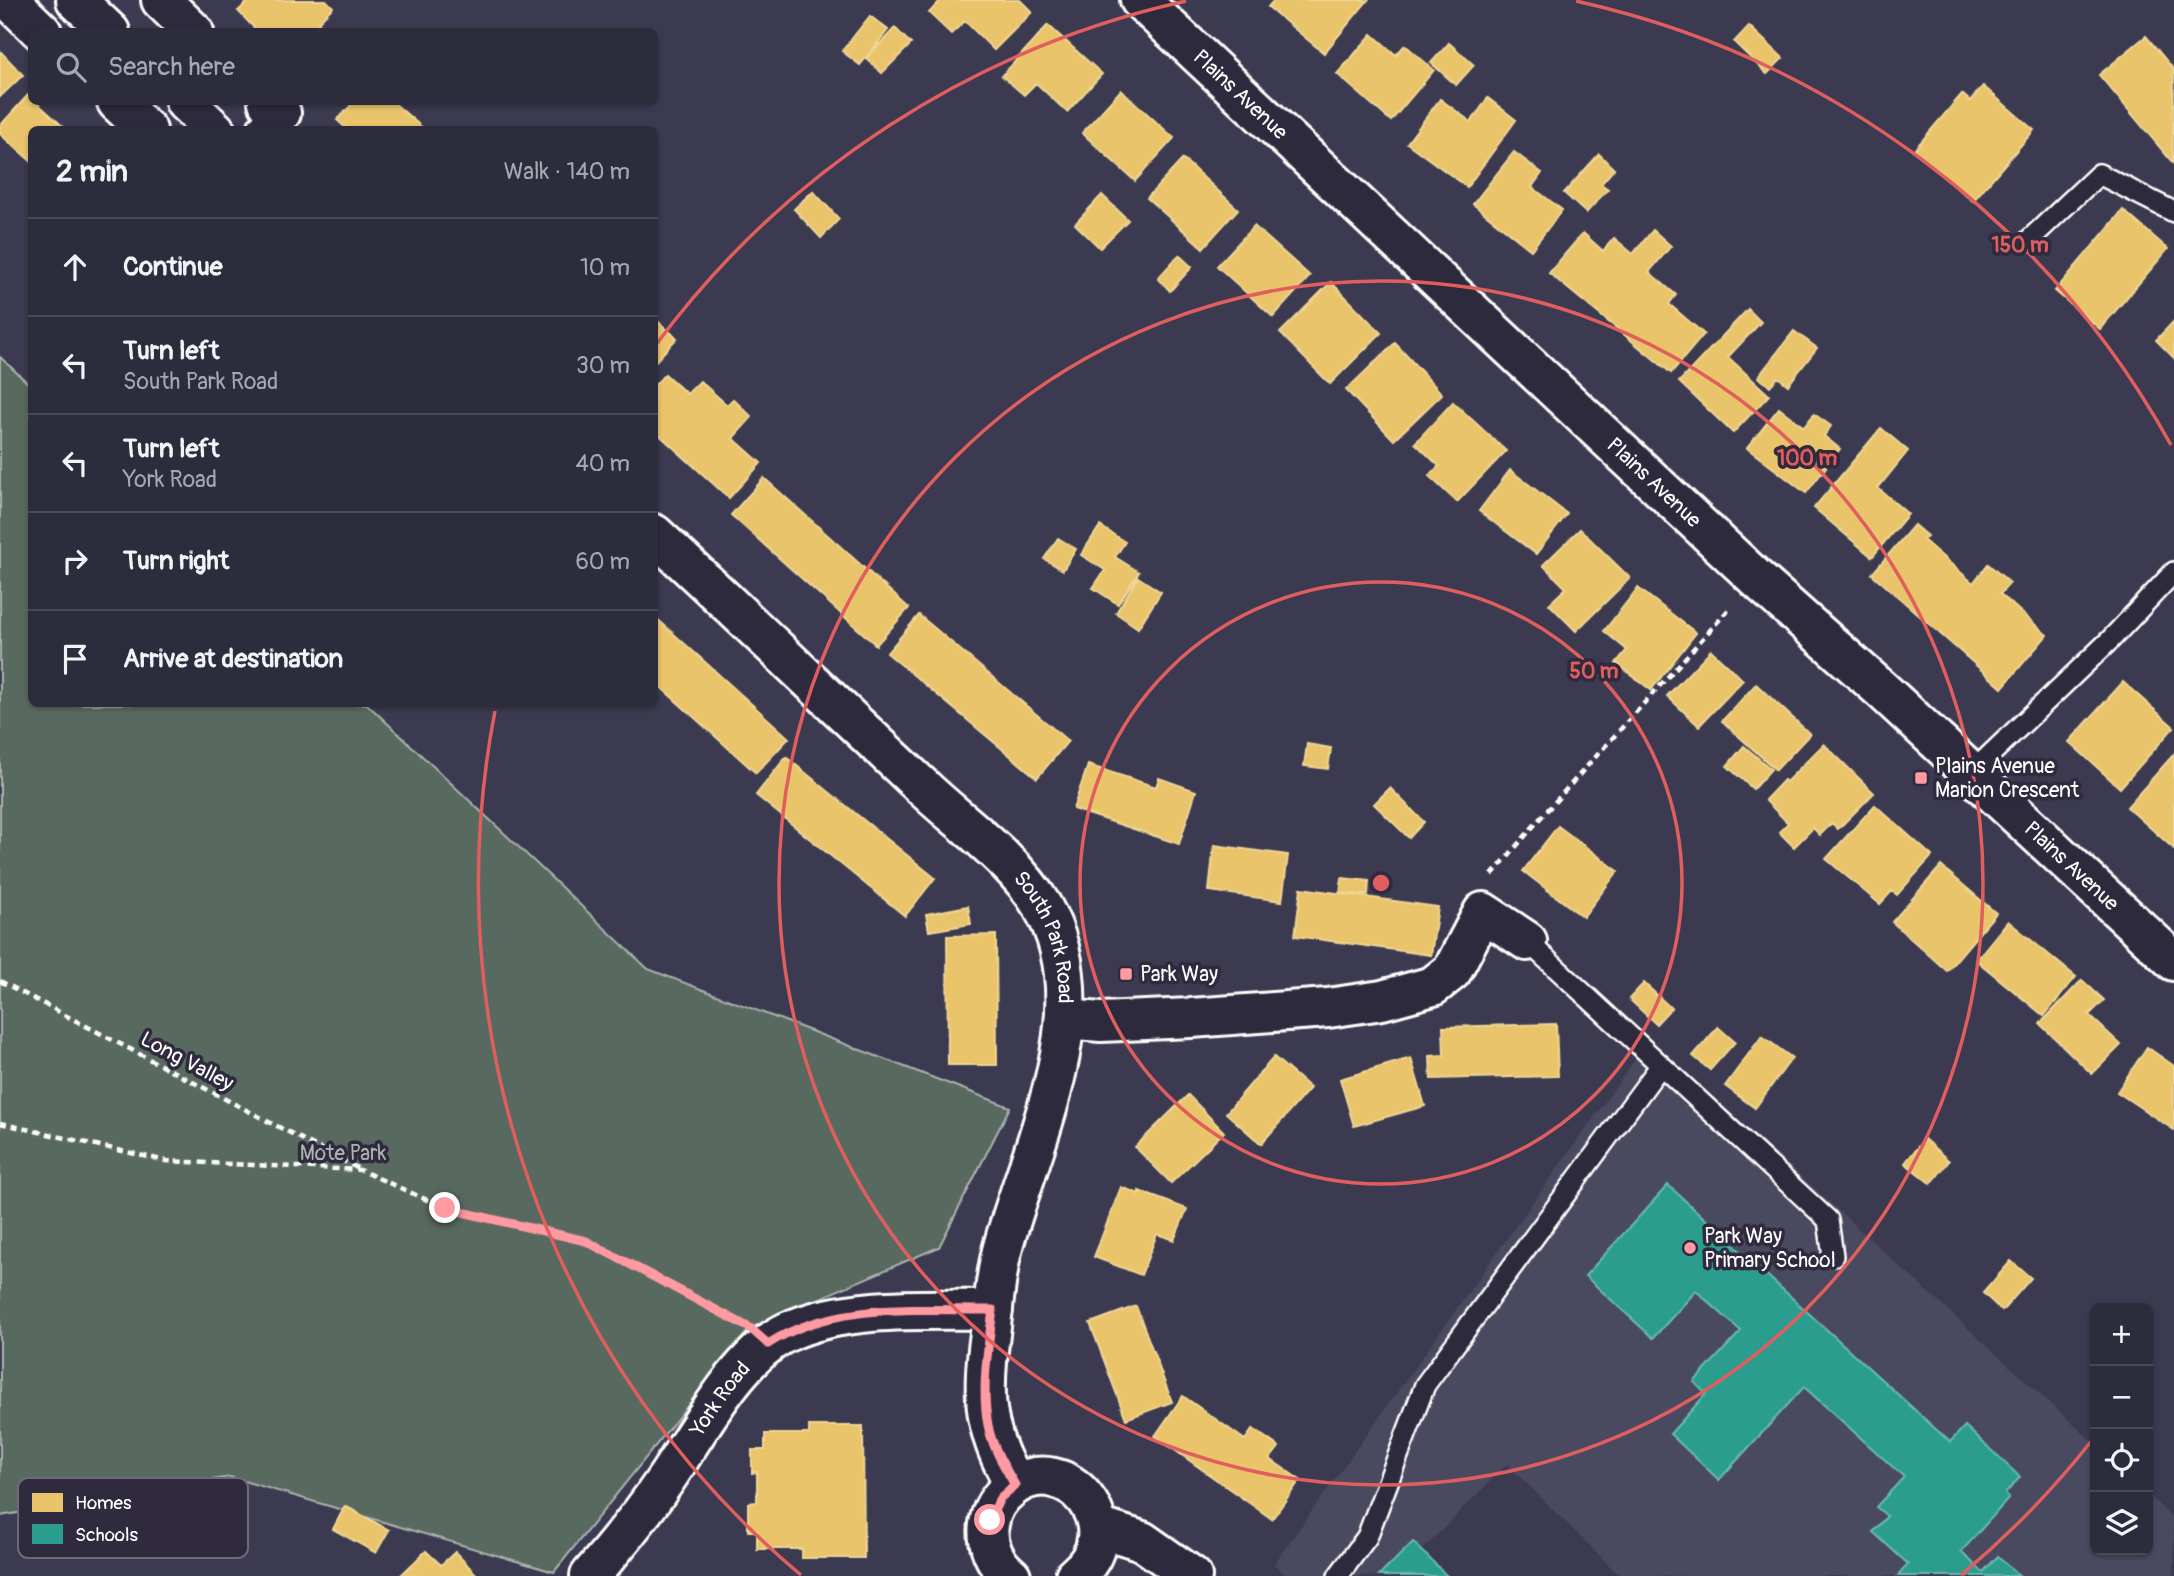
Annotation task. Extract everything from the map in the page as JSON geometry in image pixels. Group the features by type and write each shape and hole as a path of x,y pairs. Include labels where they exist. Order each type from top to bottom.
{"street":[{"path":"9,0 39,28"},
{"path":"76,0 106,28"},
{"path":"161,0 190,28"},
{"name":"Plains Avenue","path":"1140,0 1757,579 1882,690 2174,961"},
{"path":"120,105 143,126"},
{"path":"188,105 211,126"},
{"path":"270,126 281,113 272,105"},
{"name":"South Park Road","path":"658,538 932,796 993,849 1022,879 1042,906 1055,936 1065,988 1062,1048 1002,1250 987,1356 988,1426 999,1459 1015,1485"},
{"path":"1065,1019 1101,1022 1191,1018 1328,1008 1382,1000 1433,986 1452,971 1483,912 1527,941"},
{"name":"York Road","path":"590,1576 666,1480 712,1408 739,1373 768,1344 807,1324 855,1314 993,1310"},
{"path":"1011,1576 998,1563 992,1551 989,1527 997,1503 1015,1485 1030,1479 1048,1478 1072,1485 1090,1504 1098,1527 1093,1554 1087,1565 1075,1576"},
{"path":"1098,1527 1142,1541 1192,1576"}],"lane":[{"path":"2029,240 2099,174 2174,212"},
{"path":"1970,774 2111,639 2174,572"},
{"path":"1527,941 1828,1220 1833,1256"},
{"path":"1338,1576 1367,1537 1425,1385 1661,1065"}],"path":[{"path":"1483,912 1493,874 1542,815 1757,579"},
{"name":"Long Valley","path":"0,981 360,1170 445,1208 586,1241 750,1328 768,1344"},
{"path":"0,1123 166,1161 360,1170"}],"shaded area":[{"name":"Park Way Primary School","path":"1596,990 2090,1439 2090,1555 2153,1555 2153,1499 2174,1520 2174,1576 1620,1576 1507,1464 1397,1576 1287,1576 1274,1564 1637,1057 1583,1005"}],"green space":[{"name":"Mote Park","path":"0,357 28,383 28,707 370,707 648,969 1010,1107 939,1247 750,1328 554,1572 248,1482 248,1478 18,1478 18,1513 0,1516"}],"building: Homes":[{"path":"250,0 326,0 333,7 318,22 323,28 254,28 238,11"},
{"path":"941,0 1020,0 1032,12 994,50 965,21 951,34 929,13"},
{"path":"1274,0 1368,0 1324,53 1268,7"},
{"path":"870,16 888,30 860,65 842,51"},
{"path":"1048,25 1102,74 1067,112 1036,83 1024,95 1002,76"},
{"path":"1749,26 1783,58 1767,74 1734,42"},
{"path":"895,28 911,44 882,73 866,58"},
{"path":"1372,34 1396,55 1405,45 1434,70 1391,121 1337,74"},
{"path":"2146,36 2174,70 2173,163 2099,75"},
{"path":"1449,43 1474,65 1456,85 1431,63"},
{"path":"0,51 23,75 0,97"},
{"path":"1983,86 2034,130 1973,201 1914,150 1962,94 1970,101"},
{"path":"1121,90 1174,138 1135,181 1082,133"},
{"path":"28,95 28,105 39,105 63,126 28,126 28,158 0,134 0,126"},
{"path":"1488,98 1516,120 1467,187 1407,143 1440,99 1471,122"},
{"path":"351,105 396,105 420,126 344,126 337,120"},
{"path":"1514,152 1542,173 1532,187 1562,210 1531,250 1473,204"},
{"path":"1599,154 1614,169 1601,184 1608,189 1586,213 1564,193"},
{"path":"1183,159 1238,209 1203,248 1147,198"},
{"path":"813,191 839,219 821,238 794,209"},
{"path":"1102,195 1128,220 1100,248 1075,224"},
{"path":"2123,210 2168,249 2100,329 2055,291"},
{"path":"1254,226 1310,276 1273,317 1217,266"},
{"path":"1653,230 1671,246 1649,272 1676,295 1669,304 1704,334 1671,373 1549,273 1583,233 1603,251 1614,238 1633,254"},
{"path":"1179,255 1192,267 1170,291 1158,278"},
{"path":"1331,282 1381,333 1330,384 1280,333"},
{"path":"1748,309 1761,322 1728,357 1769,395 1733,433 1679,382"},
{"path":"658,321 677,338 658,359"},
{"path":"2174,321 2174,358 2156,340"},
{"path":"1794,331 1817,348 1788,385 1778,377 1770,386 1758,377"},
{"path":"1395,343 1442,394 1394,440 1346,390"},
{"path":"665,374 687,394 700,381 727,405 733,399 752,417 733,438 761,463 729,498 658,434 658,382"},
{"path":"1453,402 1506,451 1457,502 1429,476 1439,466 1415,443"},
{"path":"1779,408 1804,427 1814,414 1831,426 1824,436 1840,449 1806,493 1747,448"},
{"path":"1881,428 1908,451 1878,488 1908,514 1872,557 1814,508"},
{"path":"1510,470 1567,514 1536,554 1479,511"},
{"path":"764,478 909,608 876,645 731,515"},
{"path":"1914,525 1927,536 1923,540 1973,583 1988,564 2010,583 2000,594 2047,635 2002,688 1872,574"},
{"path":"1100,526 1125,542 1115,557 1139,572 1118,604 1093,588 1105,570 1081,555"},
{"path":"1580,529 1630,578 1576,631 1549,604 1566,588 1543,565"},
{"path":"1058,538 1076,549 1063,570 1044,559"},
{"path":"1138,577 1161,592 1138,628 1116,613"},
{"path":"1638,588 1696,633 1651,690 1616,663 1627,650 1604,631"},
{"path":"919,615 1068,741 1037,778 887,653"},
{"path":"658,620 789,738 756,773 658,685"},
{"path":"1711,650 1743,680 1699,726 1667,696"},
{"path":"2123,682 2174,727 2120,788 2069,742"},
{"path":"1756,684 1810,734 1776,770 1722,721"},
{"path":"1307,744 1331,748 1328,769 1304,766"},
{"path":"1824,744 1874,793 1838,829 1832,823 1820,835 1813,828 1794,847 1779,832 1788,823 1765,800"},
{"path":"1744,746 1771,769 1753,789 1727,766"},
{"path":"2174,754 2174,849 2127,807"},
{"path":"786,757 935,878 905,916 756,795"},
{"path":"1088,765 1156,787 1159,778 1196,791 1179,844 1073,809"},
{"path":"1390,788 1424,822 1409,838 1374,804"},
{"path":"1875,805 1932,856 1897,895 1892,891 1880,904 1826,859"},
{"path":"1558,826 1618,871 1583,917 1523,871"},
{"path":"1214,845 1288,855 1282,901 1209,891"},
{"path":"1941,866 1996,913 1947,971 1892,922"},
{"path":"1342,878 1369,881 1368,895 1340,893"},
{"path":"1301,888 1438,907 1431,955 1295,936"},
{"path":"968,906 971,924 929,931 926,914"},
{"path":"2008,921 2076,977 2044,1016 1976,960"},
{"path":"996,935 997,1065 948,1065 947,936"},
{"path":"2082,980 2104,1000 2089,1015 2121,1045 2092,1074 2040,1024"},
{"path":"1644,983 1671,1008 1656,1024 1629,999"},
{"path":"1556,1024 1558,1076 1431,1079 1430,1056 1444,1055 1443,1027"},
{"path":"1718,1027 1735,1042 1710,1070 1693,1056"},
{"path":"1762,1036 1792,1058 1755,1108 1725,1086"},
{"path":"2147,1047 2174,1066 2174,1130 2117,1092"},
{"path":"1274,1057 1310,1088 1261,1144 1226,1113"},
{"path":"1411,1058 1425,1106 1354,1126 1340,1079"},
{"path":"1188,1095 1224,1132 1171,1183 1135,1147"},
{"path":"1924,1139 1949,1161 1931,1184 1905,1163"},
{"path":"1121,1187 1187,1209 1174,1240 1157,1234 1141,1275 1094,1257"},
{"path":"2011,1261 2031,1278 2002,1311 1983,1293"},
{"path":"1136,1306 1172,1402 1126,1419 1090,1323"},
{"path":"1183,1396 1245,1440 1253,1429 1279,1447 1270,1459 1300,1480 1272,1519 1155,1436"},
{"path":"809,1426 863,1426 864,1558 802,1558 802,1549 757,1549 757,1531 748,1531 748,1503 757,1502 757,1472 752,1473 752,1450 765,1450 765,1434 809,1434"},
{"path":"345,1506 389,1530 376,1553 333,1529"},
{"path":"426,1551 441,1565 455,1552 478,1576 400,1576"}],"building: Schools":[{"path":"1668,1185 1950,1442 1965,1426 2020,1477 2005,1494 2009,1498 1961,1552 1983,1572 1998,1556 2019,1576 1898,1576 1908,1564 1873,1532 1887,1516 1876,1507 1904,1477 1804,1387 1719,1480 1670,1434 1706,1394 1694,1382 1741,1331 1696,1291 1653,1338 1585,1276"},
{"path":"1413,1542 1447,1576 1379,1576"}],"place":[{"name":"Plains Avenue Marion Crescent","path":"1921,778"},
{"name":"Park Way","path":"1126,974"},
{"name":"Park Way Primary School","path":"1690,1248"}],"route":[{"path":"445,1208 586,1241 750,1328 768,1344 807,1324 855,1314 993,1310 987,1356 988,1426 999,1459 1015,1485 1000,1498 990,1520"}]}
